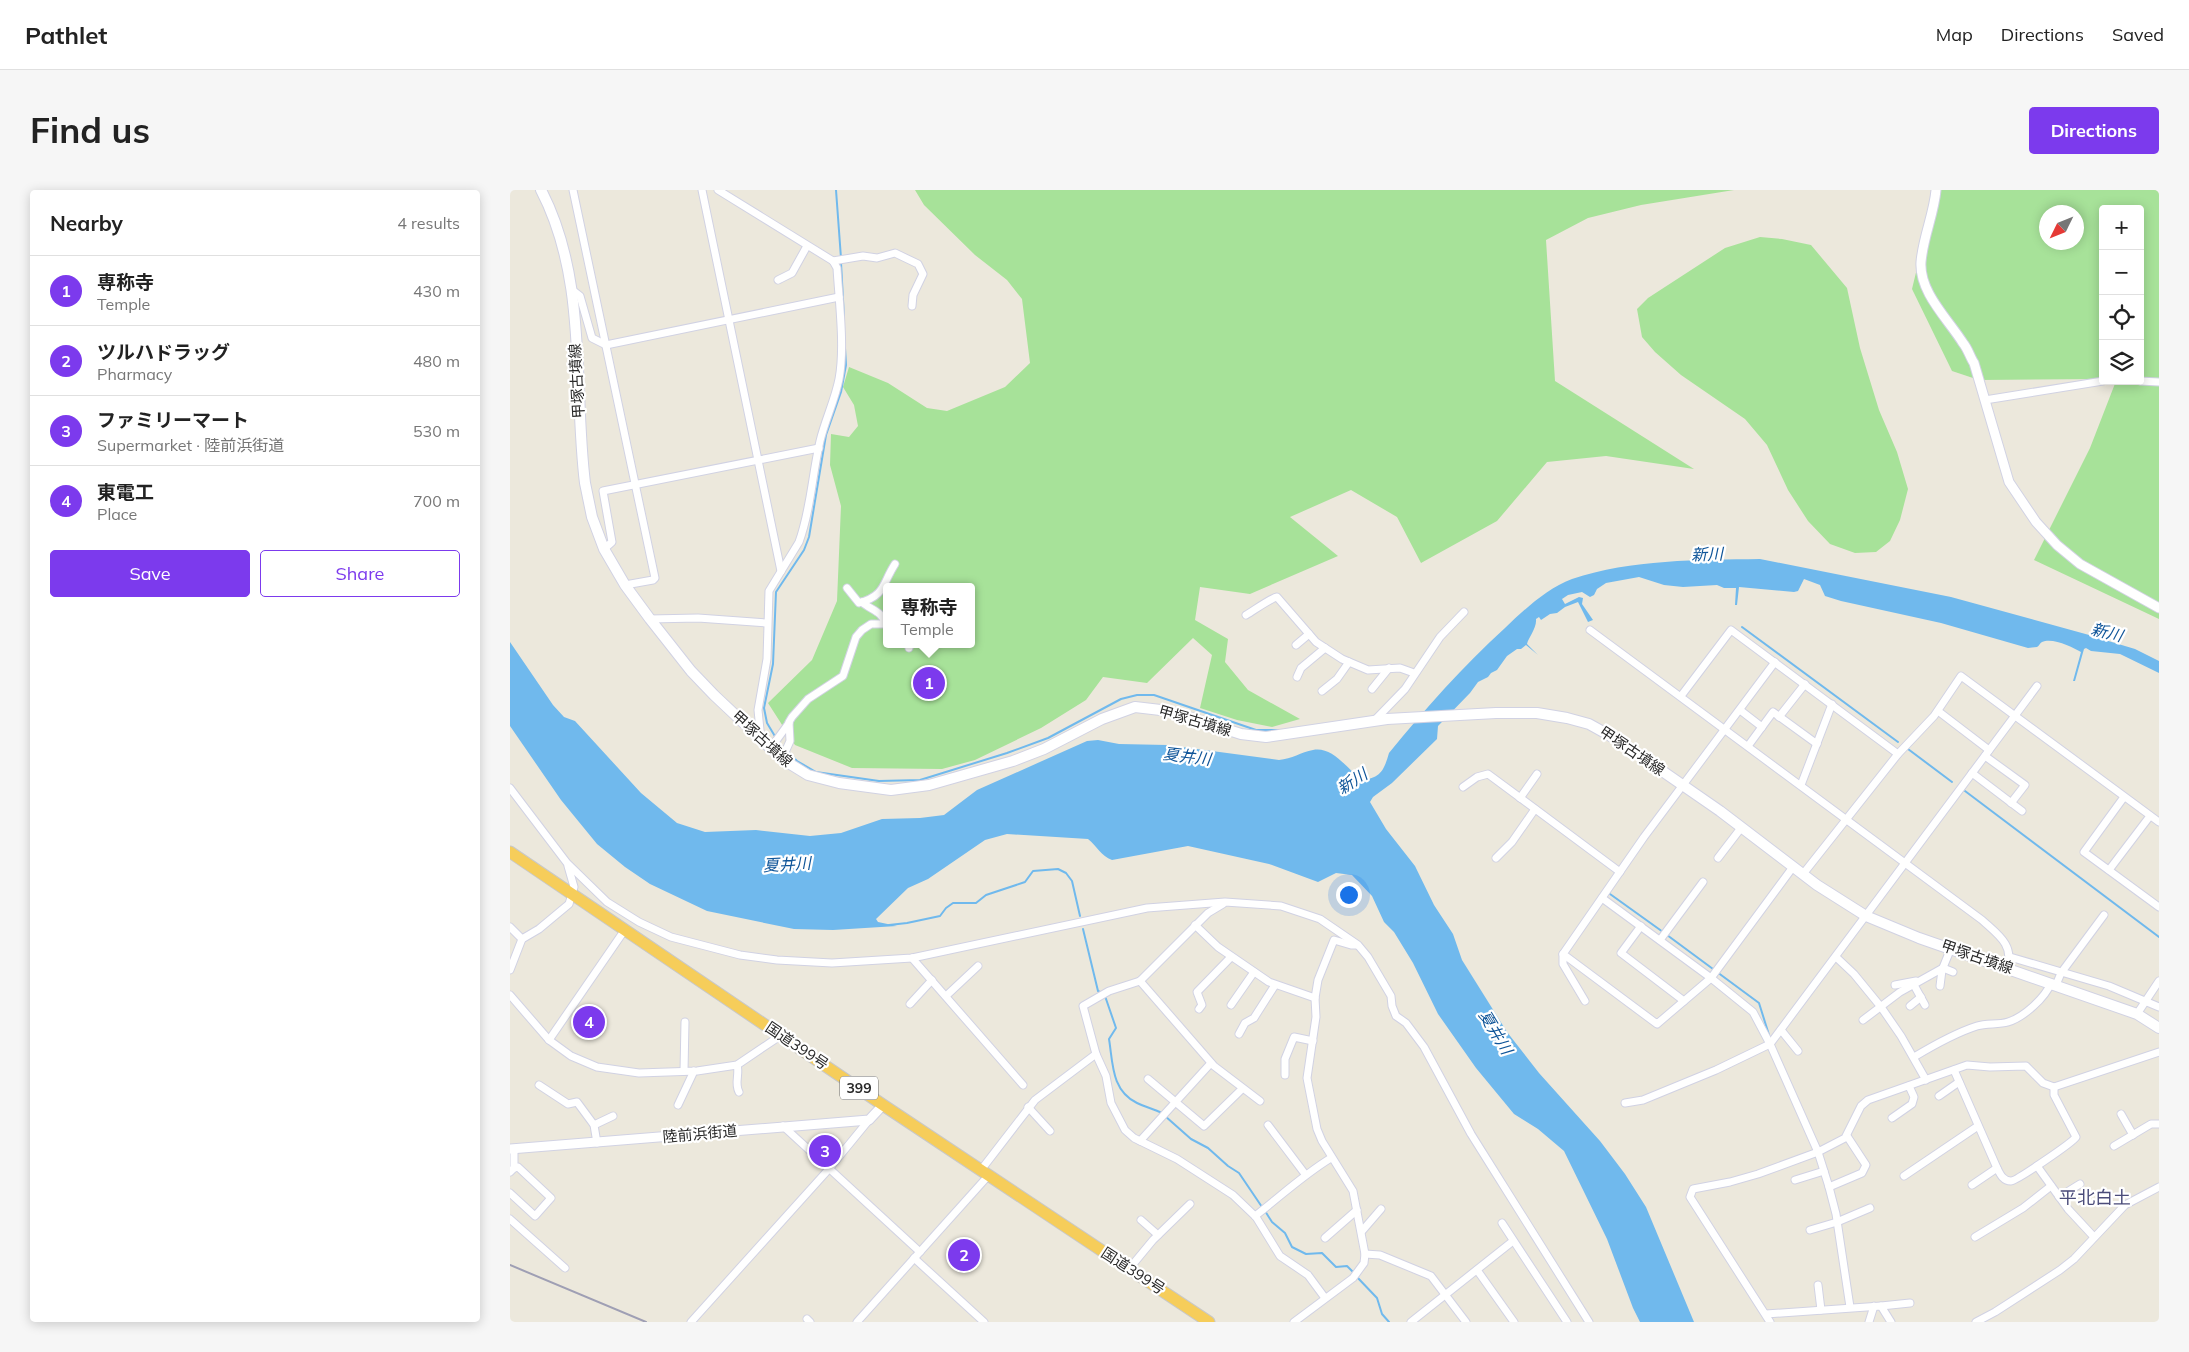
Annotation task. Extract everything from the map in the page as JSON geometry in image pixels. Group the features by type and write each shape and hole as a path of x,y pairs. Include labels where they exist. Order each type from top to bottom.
{"highway":[{"name":"国道399号","path":"510,852 781,1034 882,1105 1130,1269 1196,1319 1209,1322"}],"main road":[{"name":"甲塚古墳線","path":"541,190 561,237 571,289 580,441 585,483 592,517 604,549 625,585 650,619 702,682 761,740 772,746 808,775 839,784 891,790 930,785 1044,749 1102,719 1135,707 1169,711 1254,736 1285,735 1387,719 1496,713 1537,713 1590,724 1616,739 1741,828 1816,885 1866,916 2137,1014 2159,1028"}],"street":[{"path":"573,190 655,578 625,585"},
{"path":"702,190 781,571"},
{"path":"718,190 807,246 837,260 863,256 877,258 895,253 918,264 923,270 923,274 913,295 912,306"},
{"path":"1936,190 1936,200 1924,242 1921,263 1922,273 1934,302 1965,345 1974,364 2009,482 2036,522 2057,545 2080,564 2159,608"},
{"path":"778,280 792,273 807,246"},
{"path":"761,740 758,710 767,659 769,591 796,549 802,534 808,514 819,448 840,372 837,260"},
{"path":"571,289 580,296 592,338 606,345 839,297"},
{"path":"2144,381 2159,382"},
{"path":"1985,400 2099,382"},
{"path":"604,549 612,542 603,491 819,448"},
{"path":"886,583 895,564"},
{"path":"847,588 856,601 862,602 883,617"},
{"path":"862,602 878,596 883,589"},
{"path":"1246,615 1273,597 1277,597 1309,634 1325,648 1349,662 1368,670 1407,669 1414,673"},
{"path":"1375,720 1405,689 1414,673 1440,638 1464,612"},
{"path":"650,619 698,618 767,623"},
{"path":"772,746 808,699 843,676 856,637 862,630 871,624 883,624"},
{"path":"1590,630 1846,818 1904,864 2000,935 2010,956 2007,968"},
{"path":"1681,696 1731,630 1898,754"},
{"path":"1296,645 1309,634"},
{"path":"1298,678 1301,668 1325,648"},
{"path":"1322,691 1337,678 1349,662"},
{"path":"1585,1000 1563,964 1563,954 1620,872 1775,662"},
{"path":"1372,690 1378,680 1390,668"},
{"path":"1803,874 1846,818 1852,815 1898,754 1938,711 1962,676 2159,822"},
{"path":"1779,717 1805,684"},
{"path":"1625,1103 1643,1100 1716,1070 1770,1044 2038,686"},
{"path":"1801,785 1832,704"},
{"path":"1740,710 1762,727"},
{"path":"1938,711 2025,785 2011,803"},
{"path":"1748,746 1773,712 1817,744"},
{"path":"783,756 790,741 787,725"},
{"path":"1463,787 1477,777 1488,774 1620,872"},
{"path":"1520,798 1537,774"},
{"path":"1972,774 2022,811"},
{"path":"510,788 567,863 591,889 628,916 671,937 714,949 776,960 832,963 912,958 1148,908 1225,902 1281,906 1320,920 1358,945 1384,980 1391,996 1396,1016 1411,1029 1424,1047 1471,1134 1589,1322"},
{"path":"2124,797 2084,852 2159,906"},
{"path":"1496,858 1512,842 1535,809"},
{"path":"2109,870 2150,816"},
{"path":"1718,858 1741,828"},
{"path":"510,970 522,939 558,915 569,904 573,896 574,887 567,863"},
{"path":"1563,954 1657,1024 1711,978 1793,866"},
{"path":"1660,940 1703,882"},
{"path":"1602,898 1711,978 1753,1012 1770,1044 1818,1152 1830,1187 1850,1307"},
{"path":"1225,902 1208,913 1195,925 1140,981 1109,991 1083,1006 1096,1054 1106,1076 1111,1103 1125,1130 1140,1141 1176,1159 1233,1194 1267,1232 1280,1256 1308,1275 1325,1298"},
{"path":"1914,1057 1943,1040 1978,1025 2000,1023 2014,1019 2044,995 2104,915"},
{"path":"1195,925 1231,957 1275,985 1315,998"},
{"path":"1641,926 1620,953 1684,1001"},
{"path":"510,927 522,939"},
{"path":"549,1040 624,930"},
{"path":"1294,1322 1353,1278 1364,1263 1365,1254 1362,1231 1353,1191 1331,1158 1317,1129 1307,1078 1316,1016 1315,998 1318,980 1334,940 1358,945"},
{"path":"1940,986 1943,968 1951,948"},
{"path":"2010,956 2061,973 2110,986 2159,1007"},
{"path":"1199,1009 1202,1005 1197,992 1231,957"},
{"path":"1836,957 1854,974 1881,1007 1914,1057 1926,1080"},
{"path":"912,958 1022,1086"},
{"path":"946,996 978,966"},
{"path":"1943,968 1953,972"},
{"path":"1863,1020 1900,992 1943,968"},
{"path":"1231,1005 1254,972"},
{"path":"910,1004 932,980"},
{"path":"1140,981 1211,1063 1242,1089 1260,1101"},
{"path":"1895,985 1915,981 1920,997 1925,1005"},
{"path":"2137,1014 2159,981"},
{"path":"1239,1034 1245,1023 1254,1018 1275,985"},
{"path":"510,995 549,1040 571,1056 597,1067 639,1073 694,1071 736,1065 781,1034"},
{"path":"510,995 510,1004"},
{"path":"1910,1006 1920,997"},
{"path":"684,1071 685,1022"},
{"path":"1781,1030 1798,1051"},
{"path":"1285,1075 1285,1059 1294,1036 1313,1041"},
{"path":"1770,1322 1690,1197 1691,1192 1698,1186 1730,1182 1818,1152 1847,1136 1861,1106 1868,1100 1967,1065 1990,1067 2026,1066 2043,1083 2054,1087 2159,1052"},
{"path":"857,1322 920,1252 984,1173 1034,1100 1096,1054"},
{"path":"1140,1141 1211,1063"},
{"path":"736,1065 739,1072 736,1085 739,1092"},
{"path":"1954,1070 1997,1168 2005,1180 2014,1181 2076,1137 2054,1095 2054,1087"},
{"path":"678,1105 694,1071"},
{"path":"1148,1079 1204,1126 1242,1089"},
{"path":"1939,1096 1959,1082"},
{"path":"539,1086 568,1104 577,1102 594,1125 597,1143"},
{"path":"1892,1118 1912,1104 1914,1097 1909,1086"},
{"path":"691,1322 828,1170 882,1105"},
{"path":"1028,1107 1050,1131"},
{"path":"2121,1114 2133,1135"},
{"path":"594,1125 613,1116"},
{"name":"陸前浜街道","path":"512,1149 869,1120"},
{"path":"2114,1146 2152,1124 2159,1124"},
{"path":"783,1126 828,1170 920,1252"},
{"path":"1268,1126 1304,1174"},
{"path":"1904,1176 1978,1126"},
{"path":"1830,1187 1862,1173 1866,1165 1847,1136"},
{"path":"510,1193 535,1216 551,1198 518,1167 512,1170 512,1149"},
{"path":"1254,1216 1299,1182 1304,1174 1331,1158"},
{"path":"2037,1166 2059,1197 2094,1237"},
{"path":"1972,1185 1997,1168"},
{"path":"1795,1180 1824,1171"},
{"path":"2059,1197 2080,1184"},
{"path":"1975,1237 2022,1208 2051,1186"},
{"path":"1976,1322 2060,1270 2125,1205 2159,1187"},
{"path":"1130,1269 1158,1235 1190,1204"},
{"path":"1810,1230 1837,1222 1870,1208"},
{"path":"1362,1231 1381,1209"},
{"path":"1325,1238 1357,1210"},
{"path":"510,1219 565,1268"},
{"path":"1141,1220 1158,1235"},
{"path":"1502,1223 1566,1322"},
{"path":"1411,1322 1514,1241"},
{"path":"1365,1254 1380,1255 1431,1276 1466,1322"},
{"path":"914,1258 984,1322"},
{"path":"1477,1270 1514,1322"},
{"path":"1818,1285 1821,1310"},
{"path":"1766,1314 1910,1303"},
{"path":"1869,1322 1877,1306"},
{"path":"1877,1306 1891,1322"}],"green space":[{"path":"915,190 1734,190 1641,205 1588,218 1546,240 1555,381 1694,469 1606,456 1547,462 1497,521 1421,563 1397,517 1351,490 1290,517 1338,556 1250,594 1200,587 1195,620 1228,639 1225,662 1248,690 1300,719 1272,727 1237,720 1200,708 1212,655 1193,638 1147,683 1103,677 1086,700 1041,728 975,760 942,769 852,768 795,745 768,703 812,660 837,601 841,506 830,465 831,434 849,437 858,426 854,405 843,387 849,367 888,383 927,408 947,411 1005,387 1030,363 1022,299 1007,280 975,255 924,205"},
{"path":"1936,190 2159,190 2159,619 2034,560 2090,448 2114,385 2144,385 2144,205 2099,205 2099,379 1979,380 1952,371 1912,289"},
{"path":"1760,237 1811,245 1847,288 1860,348 1879,410 1897,452 1908,489 1900,520 1890,541 1876,552 1855,553 1830,544 1808,521 1788,490 1767,445 1745,419 1681,375 1655,352 1642,337 1637,309 1648,298 1725,248"}],"water":[{"path":"1760,559 1951,597 2100,638 2104,628 2108,630 2105,640 2135,649 2159,661 2159,673 2120,654 2091,651 2086,648 2084,649 2075,681 2073,681 2081,652 2068,645 2046,641 2041,642 2037,647 2028,648 1941,623 1841,601 1825,596 1820,585 1804,579 1798,591 1794,592 1739,587 1737,605 1735,605 1736,588 1724,588 1717,585 1683,587 1664,585 1639,577 1606,583 1590,597 1582,592 1568,595 1562,599 1565,604 1579,597 1583,598 1582,604 1593,620 1588,622 1578,602 1541,620 1539,617 1536,619 1527,644 1538,655 1526,645 1507,656 1497,670 1478,682 1438,726 1437,739 1392,783 1373,797 1370,802 1386,829 1415,866 1434,905 1453,934 1462,960 1507,1032 1539,1073 1600,1141 1625,1174 1646,1207 1694,1322 1640,1322 1607,1239 1564,1151 1538,1129 1514,1114 1476,1068 1438,1014 1413,963 1394,932 1384,922 1372,896 1352,875 1336,873 1318,882 1269,864 1188,846 1112,860 1105,856 1088,839 1007,834 985,840 928,879 908,888 876,919 878,922 897,926 833,930 794,929 707,911 650,884 625,867 597,844 561,800 510,726 510,642 553,705 564,717 575,721 641,793 677,823 705,832 756,830 810,836 841,833 882,819 944,815 977,790 1087,741 1098,740 1119,744 1167,745 1279,760 1313,750 1320,750 1334,755 1362,780 1374,777 1381,772 1389,753 1430,704 1489,642 1536,600 1562,583 1595,572 1642,564 1689,560"}],"waterway":[{"path":"836,190 841,258"},
{"path":"841,263 844,318"},
{"path":"776,738 767,723 764,708 773,664 776,592 804,550 809,537 826,435 841,392 846,365 845,348"},
{"path":"1742,627 1898,742"},
{"path":"787,751 797,761 816,772 879,781 920,780 1048,738 1121,699 1137,695 1154,695 1256,730 1279,730"},
{"path":"1908,749 1952,782"},
{"path":"1965,791 2159,937"},
{"path":"889,925 940,916 953,903 976,903 986,895 1025,882 1033,871 1058,869 1066,873 1072,881 1080,916"},
{"path":"1610,894 1663,932"},
{"path":"1083,929 1098,991 1102,993"},
{"path":"1667,935 1713,969"},
{"path":"1717,972 1759,1003 1769,1035"},
{"path":"1105,996 1116,1028 1109,1039 1118,1083 1128,1098 1162,1113"},
{"path":"1165,1116 1191,1139 1208,1148 1239,1173 1262,1207"},
{"path":"1265,1211 1272,1222 1285,1233 1292,1247 1306,1254 1322,1253 1336,1267 1347,1266 1353,1272"},
{"path":"1356,1276 1377,1298 1382,1314 1389,1322"}],"railway":[{"path":"510,1265 646,1322"}],"place":[{"name":"専称寺","path":"929,683"},
{"name":"東電工","path":"589,1022"},
{"name":"ファミリーマート","path":"825,1151"},
{"name":"ツルハドラッグ","path":"964,1255"}],"district":[{"name":"平北白土","path":"2095,1198"}],"water label":[{"name":"新川","path":"1707,554"},
{"name":"新川","path":"2107,632"},
{"name":"夏井川","path":"1187,756"},
{"name":"新川","path":"1352,781"},
{"name":"夏井川","path":"787,864"},
{"name":"夏井川","path":"1496,1032"}]}
